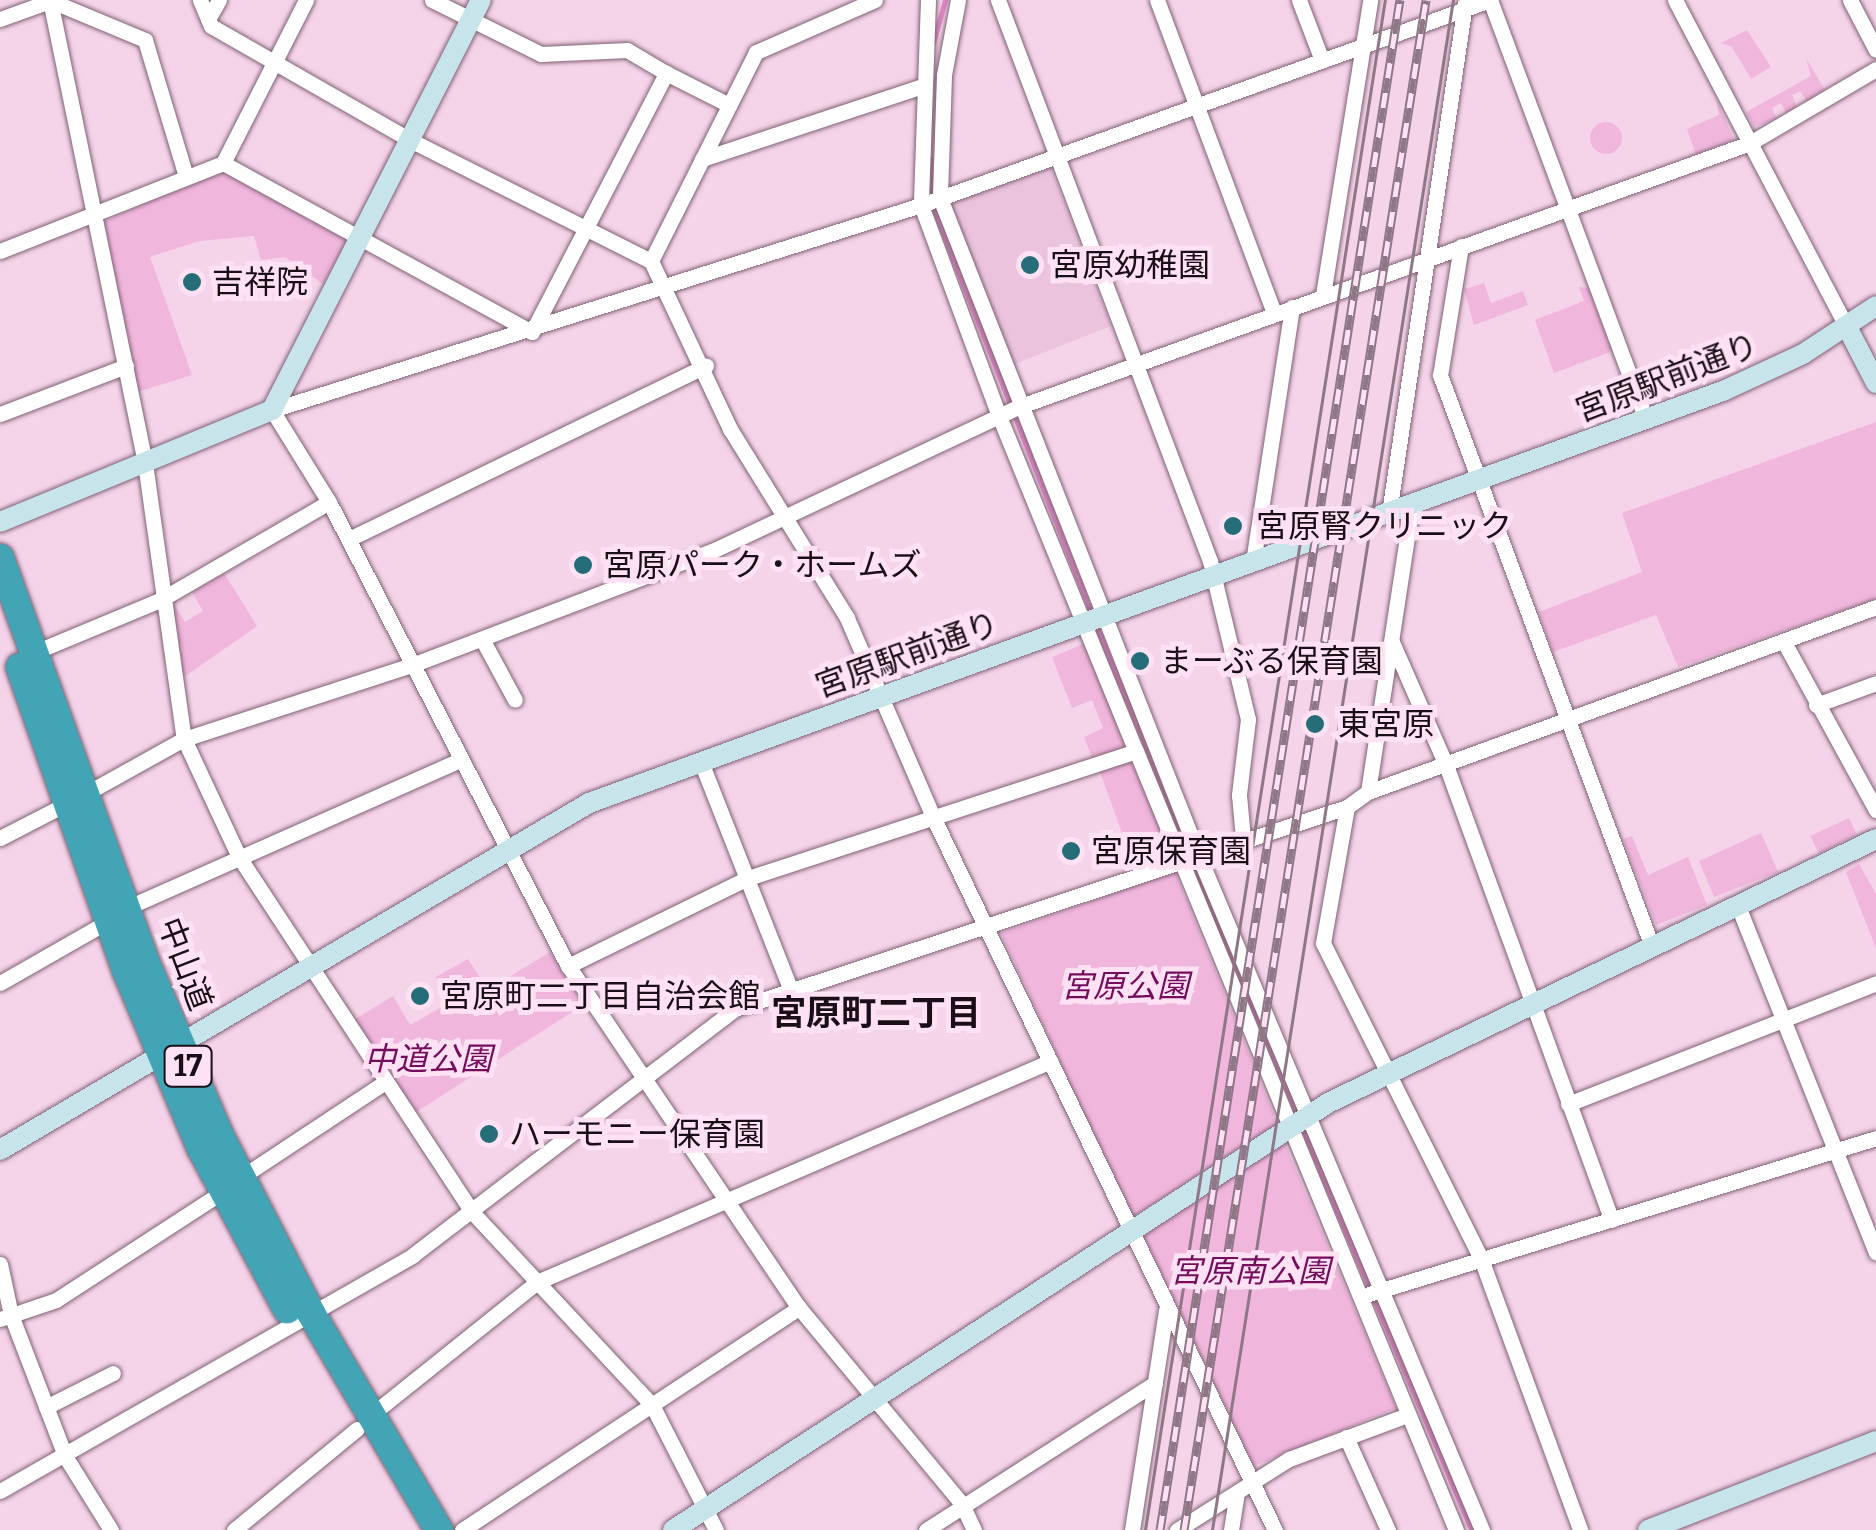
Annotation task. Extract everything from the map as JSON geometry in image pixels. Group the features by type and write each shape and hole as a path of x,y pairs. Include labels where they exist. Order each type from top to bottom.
{"highway":[{"name":"中山道","path":"0,558 18,659"},
{"name":"中山道","path":"0,609 170,1049 232,1184 364,1422 418,1530"},
{"name":"中山道","path":"364,1422 439,1530"}],"street":[{"path":"0,19 50,0 146,40 186,177"},
{"path":"50,0 145,463 160,600 184,739 239,856 473,1213 652,1405 716,1530"},
{"path":"200,0 208,19 274,62 410,140 651,261 706,366 730,429 847,618 934,819 1166,1310 1275,1530"},
{"path":"208,19 219,0"},
{"path":"0,251 222,163 306,0"},
{"path":"432,0 541,54 627,50 729,104"},
{"path":"272,410 481,0"},
{"path":"651,261 756,52 876,0"},
{"path":"928,0 920,87 930,202 999,416 1092,620 1369,1294 1482,1530"},
{"path":"958,0 944,75 930,202 1017,408 1136,752 1189,857 1369,1294 1407,1415 1456,1530"},
{"path":"998,0 1214,576 1248,719 1239,795 1243,838"},
{"path":"1156,0 1274,313"},
{"path":"1299,0 1321,58"},
{"path":"1323,295 1370,0"},
{"path":"0,522 272,410 532,332 930,202 1196,101 1363,46 1465,4 1490,0 1646,420"},
{"path":"1675,0 1876,382"},
{"path":"1850,0 1876,50"},
{"path":"1389,513 1465,4"},
{"path":"0,838 184,739 410,666 712,551 1017,408 1567,205 1750,143 1876,69"},
{"path":"532,332 666,73"},
{"path":"702,159 920,87"},
{"path":"222,163 532,332"},
{"path":"1461,246 1440,374 1652,944"},
{"path":"1253,562 1292,306"},
{"name":"宮原駅前通り","path":"0,1150 308,965 589,803 1763,375 1876,306"},
{"path":"0,414 126,366"},
{"path":"349,539 706,366"},
{"path":"272,410 349,539 504,851 568,966 724,1204 799,1308 962,1504 974,1530"},
{"path":"18,659 160,600 329,502"},
{"path":"1368,792 1412,505"},
{"path":"0,1491 303,1318 473,1213 735,1009 1347,806 1368,792 1570,722 1876,607"},
{"path":"482,639 515,700"},
{"path":"1392,642 1446,765 1612,1220"},
{"path":"1784,642 1876,810"},
{"path":"1816,705 1876,683"},
{"path":"568,966 748,878 1136,752"},
{"path":"0,984 116,915 239,856 458,761"},
{"path":"701,762 791,990"},
{"path":"1347,806 1323,944 1385,1074 1480,1256 1580,1530"},
{"path":"673,1530 1299,1125 1385,1074 1534,999 1876,839"},
{"path":"1738,906 1876,1252"},
{"path":"1568,1104 1876,983"},
{"path":"234,1530 537,1282 1051,1061"},
{"path":"5,1317 56,1300 386,1082"},
{"path":"1369,1294 1480,1256 1612,1220 1876,1138"},
{"path":"0,1264 5,1317 64,1456 110,1530"},
{"path":"462,1530 799,1308"},
{"path":"1132,1530 1166,1310"},
{"path":"46,1407 113,1373"},
{"path":"926,1530 1155,1384"},
{"path":"1177,1530 1289,1458 1407,1415"},
{"path":"1346,1437 1388,1530"},
{"path":"1648,1530 1876,1441"},
{"path":"1230,1530 1237,1492"}],"shaded area":[{"name":"宮原幼稚園","path":"1050,166 1111,326 1010,366 949,204"}],"green space":[{"path":"1747,30 1771,67 1751,79 1732,47 1721,43"},
{"path":"1806,58 1825,90 1807,102 1800,91 1792,95 1797,107 1786,113 1781,103 1772,108 1777,118 1754,127 1746,112 1811,76"},
{"path":"1717,101 1734,140 1696,155 1687,129 1719,115"},
{"path":"1606,122 1617,127 1622,138 1617,149 1606,154 1595,149 1590,138 1595,127"},
{"path":"220,170 349,236 323,284 285,257 261,260 254,236 199,241 150,257 192,375 137,392 104,222"},
{"path":"1462,282 1465,289 1484,283 1491,303 1523,291 1528,305 1474,325"},
{"path":"1579,287 1590,288 1613,351 1554,373 1535,320 1584,301"},
{"path":"1876,422 1876,599 1678,667 1656,615 1553,652 1539,612 1642,572 1622,513"},
{"path":"224,573 257,626 180,680 170,610 173,603 185,622 203,611 192,592"},
{"path":"1086,643 1127,745 1124,753 1095,765 1084,737 1103,728 1092,700 1072,708 1052,657"},
{"path":"1128,762 1136,765 1171,851 1135,869 1100,772"},
{"path":"1849,818 1857,835 1819,853 1810,836"},
{"path":"1761,833 1778,872 1714,897 1699,861"},
{"path":"1632,836 1648,875 1688,857 1707,905 1656,925 1623,839"},
{"path":"1859,864 1876,894 1876,948 1846,872"},
{"name":"宮原公園","path":"1175,872 1278,1125 1132,1217 1001,933"},
{"name":"中道公園","path":"550,952 583,1005 416,1112 355,1019 393,996 410,1025 449,1003 436,977 468,959 488,990"},
{"name":"宮原南公園","path":"1285,1144 1396,1408 1254,1466 1142,1233"}],"waterway":[{"path":"933,43 945,0"},
{"path":"930,159 930,199 1091,613"},
{"path":"1095,623 1298,1117"},
{"path":"1302,1127 1471,1530"}],"tram line":[{"path":"1145,1530 1385,0"},
{"path":"1212,1530 1453,0"}],"railway":[{"path":"1160,1530 1400,0"},
{"path":"1184,1530 1426,0"}],"place":[{"name":"宮原幼稚園","path":"1030,265"},
{"name":"吉祥院","path":"192,282"},
{"name":"宮原腎クリニック","path":"1233,526"},
{"name":"宮原パーク・ホームズ","path":"583,565"},
{"name":"まーぶる保育園","path":"1140,661"},
{"name":"東宮原","path":"1315,724"},
{"name":"宮原保育園","path":"1071,851"},
{"name":"宮原町二丁目自治会館","path":"420,996"},
{"name":"ハーモニー保育園","path":"489,1134"}],"district":[{"name":"宮原町二丁目","path":"876,1013"}]}
